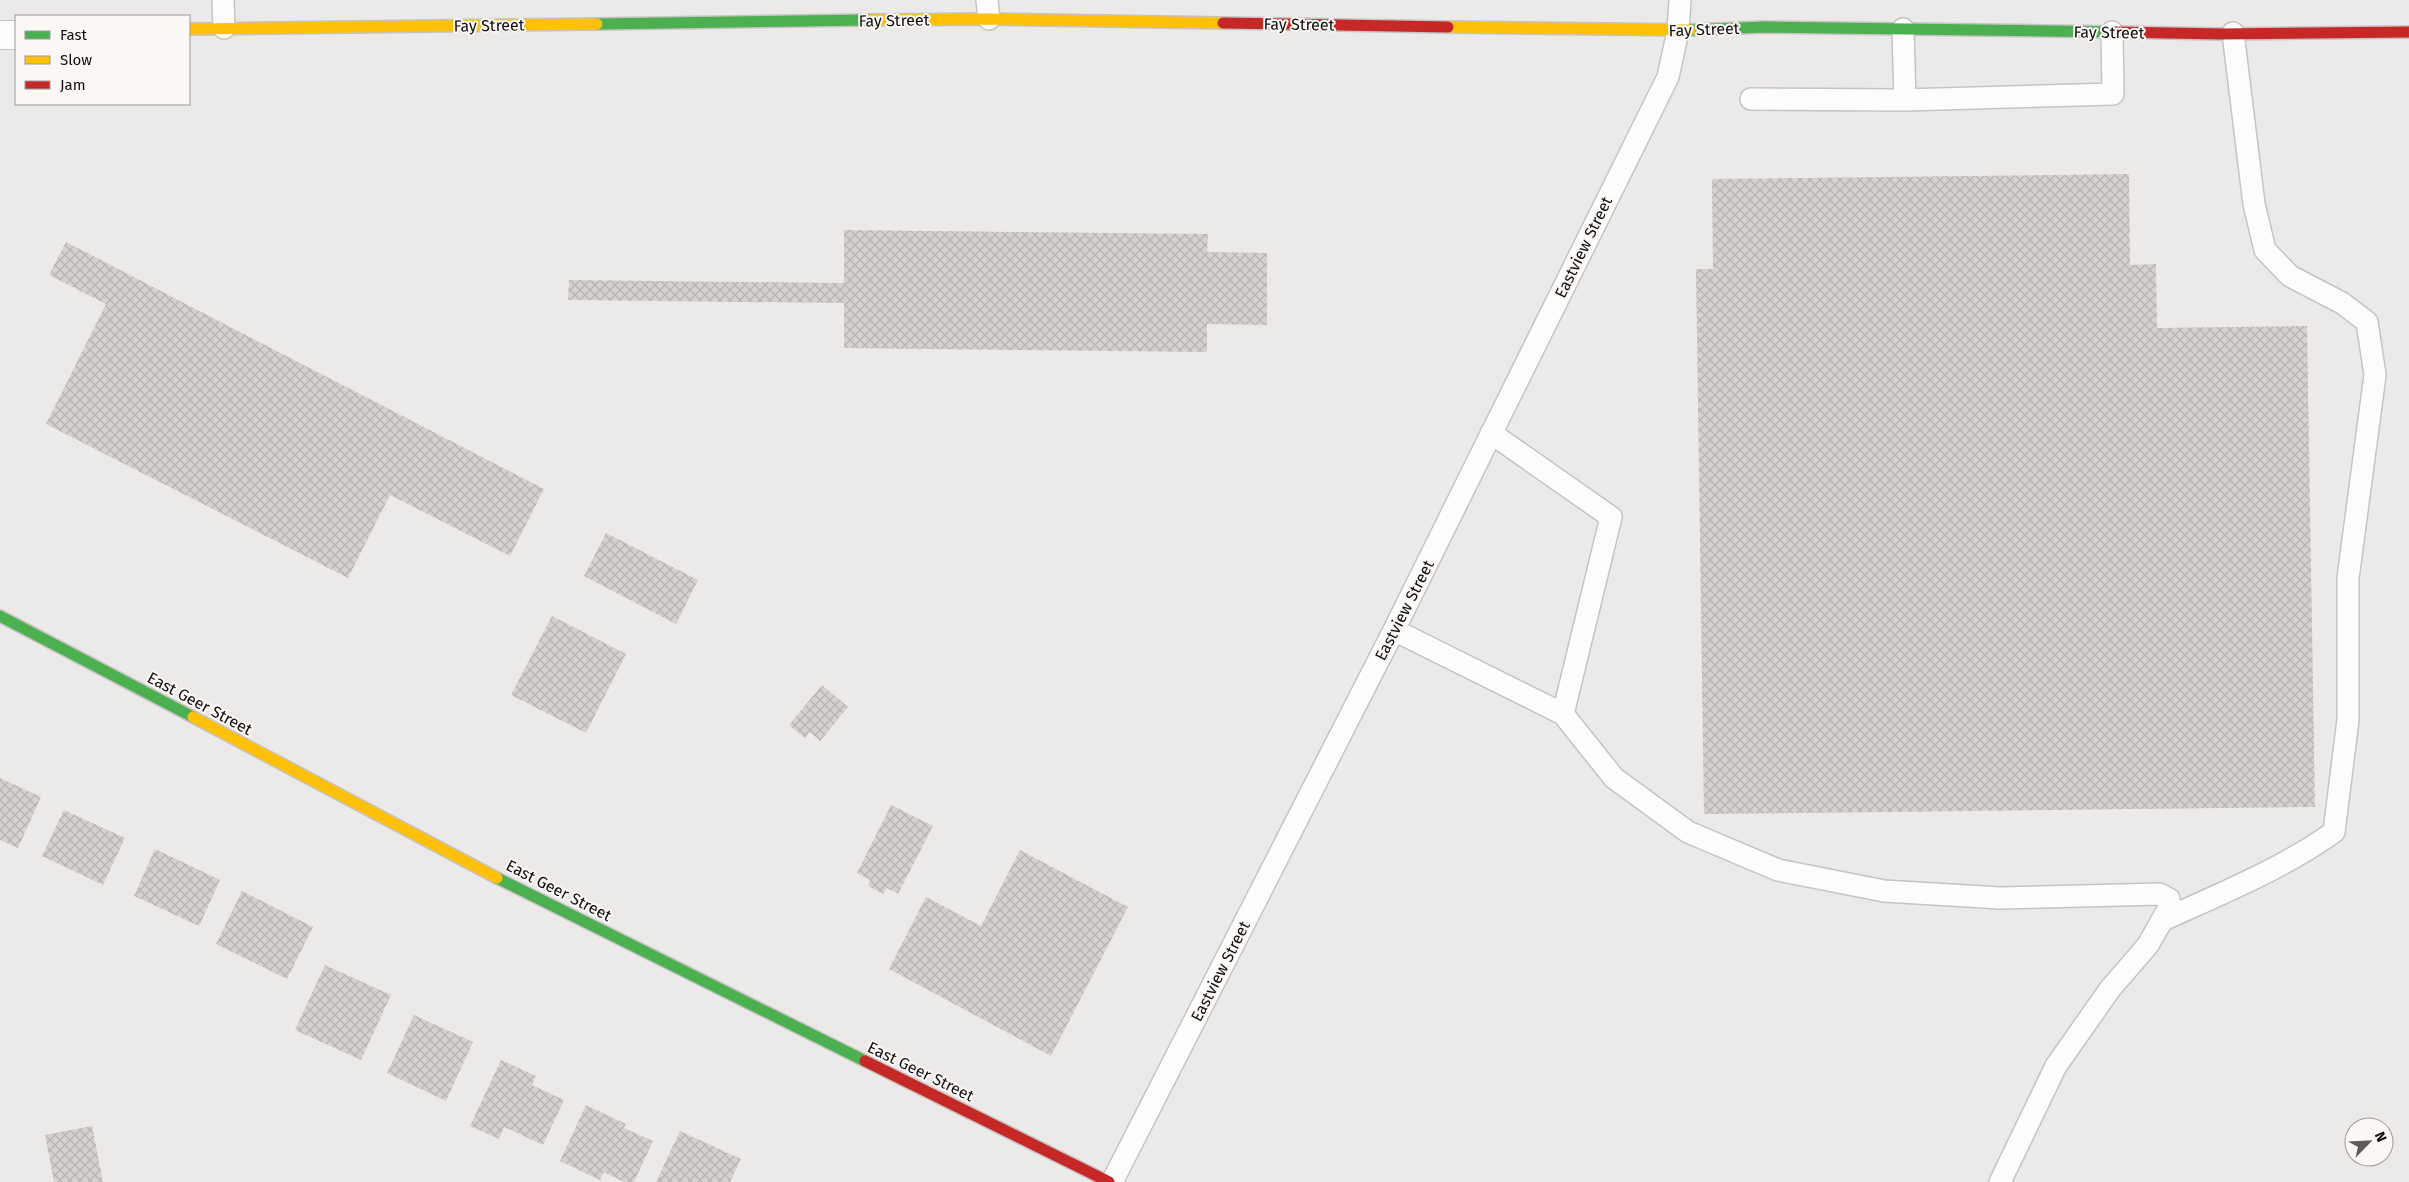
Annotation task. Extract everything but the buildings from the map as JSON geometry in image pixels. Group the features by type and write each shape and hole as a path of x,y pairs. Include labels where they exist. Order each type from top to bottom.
{"street":[{"name":"Fay Street","path":"190,29 988,10 1678,30 1765,27 2233,34 2409,32"},
{"path":"0,35 15,35"},
{"name":"East Geer Street","path":"0,616 526,893 1110,1182"}],"lane":[{"path":"223,0 224,28"},
{"name":"Eastview Street","path":"1110,1182 1394,630 1668,77 1678,30 1680,0"},
{"path":"1903,29 1905,100"},
{"path":"1751,99 1905,100 2113,94 2112,32"},
{"path":"2163,920 2231,889 2315,845 2334,832 2348,720 2348,578 2375,376 2367,322 2342,303 2290,276 2265,250 2254,204 2233,34"},
{"path":"1492,433 1611,517 1563,714"},
{"path":"1394,630 1563,714 1614,778 1688,832 1778,870 1884,891 2000,898 2159,894 2168,899 2170,906 2148,945 2110,989 2056,1066 2000,1182"}],"traffic: fast":[{"path":"597,24 870,20"},
{"path":"1690,30 1765,27 2115,32"},
{"path":"0,616 193,717"},
{"path":"497,878 865,1061"}],"traffic: slow":[{"path":"870,20 989,19 1223,23"},
{"path":"190,29 597,24"},
{"path":"1448,27 1690,30"},
{"path":"193,717 497,878"}],"traffic: jam":[{"path":"1223,23 1448,27"},
{"path":"2115,32 2222,34 2409,32"},
{"path":"865,1061 1109,1182"}]}
